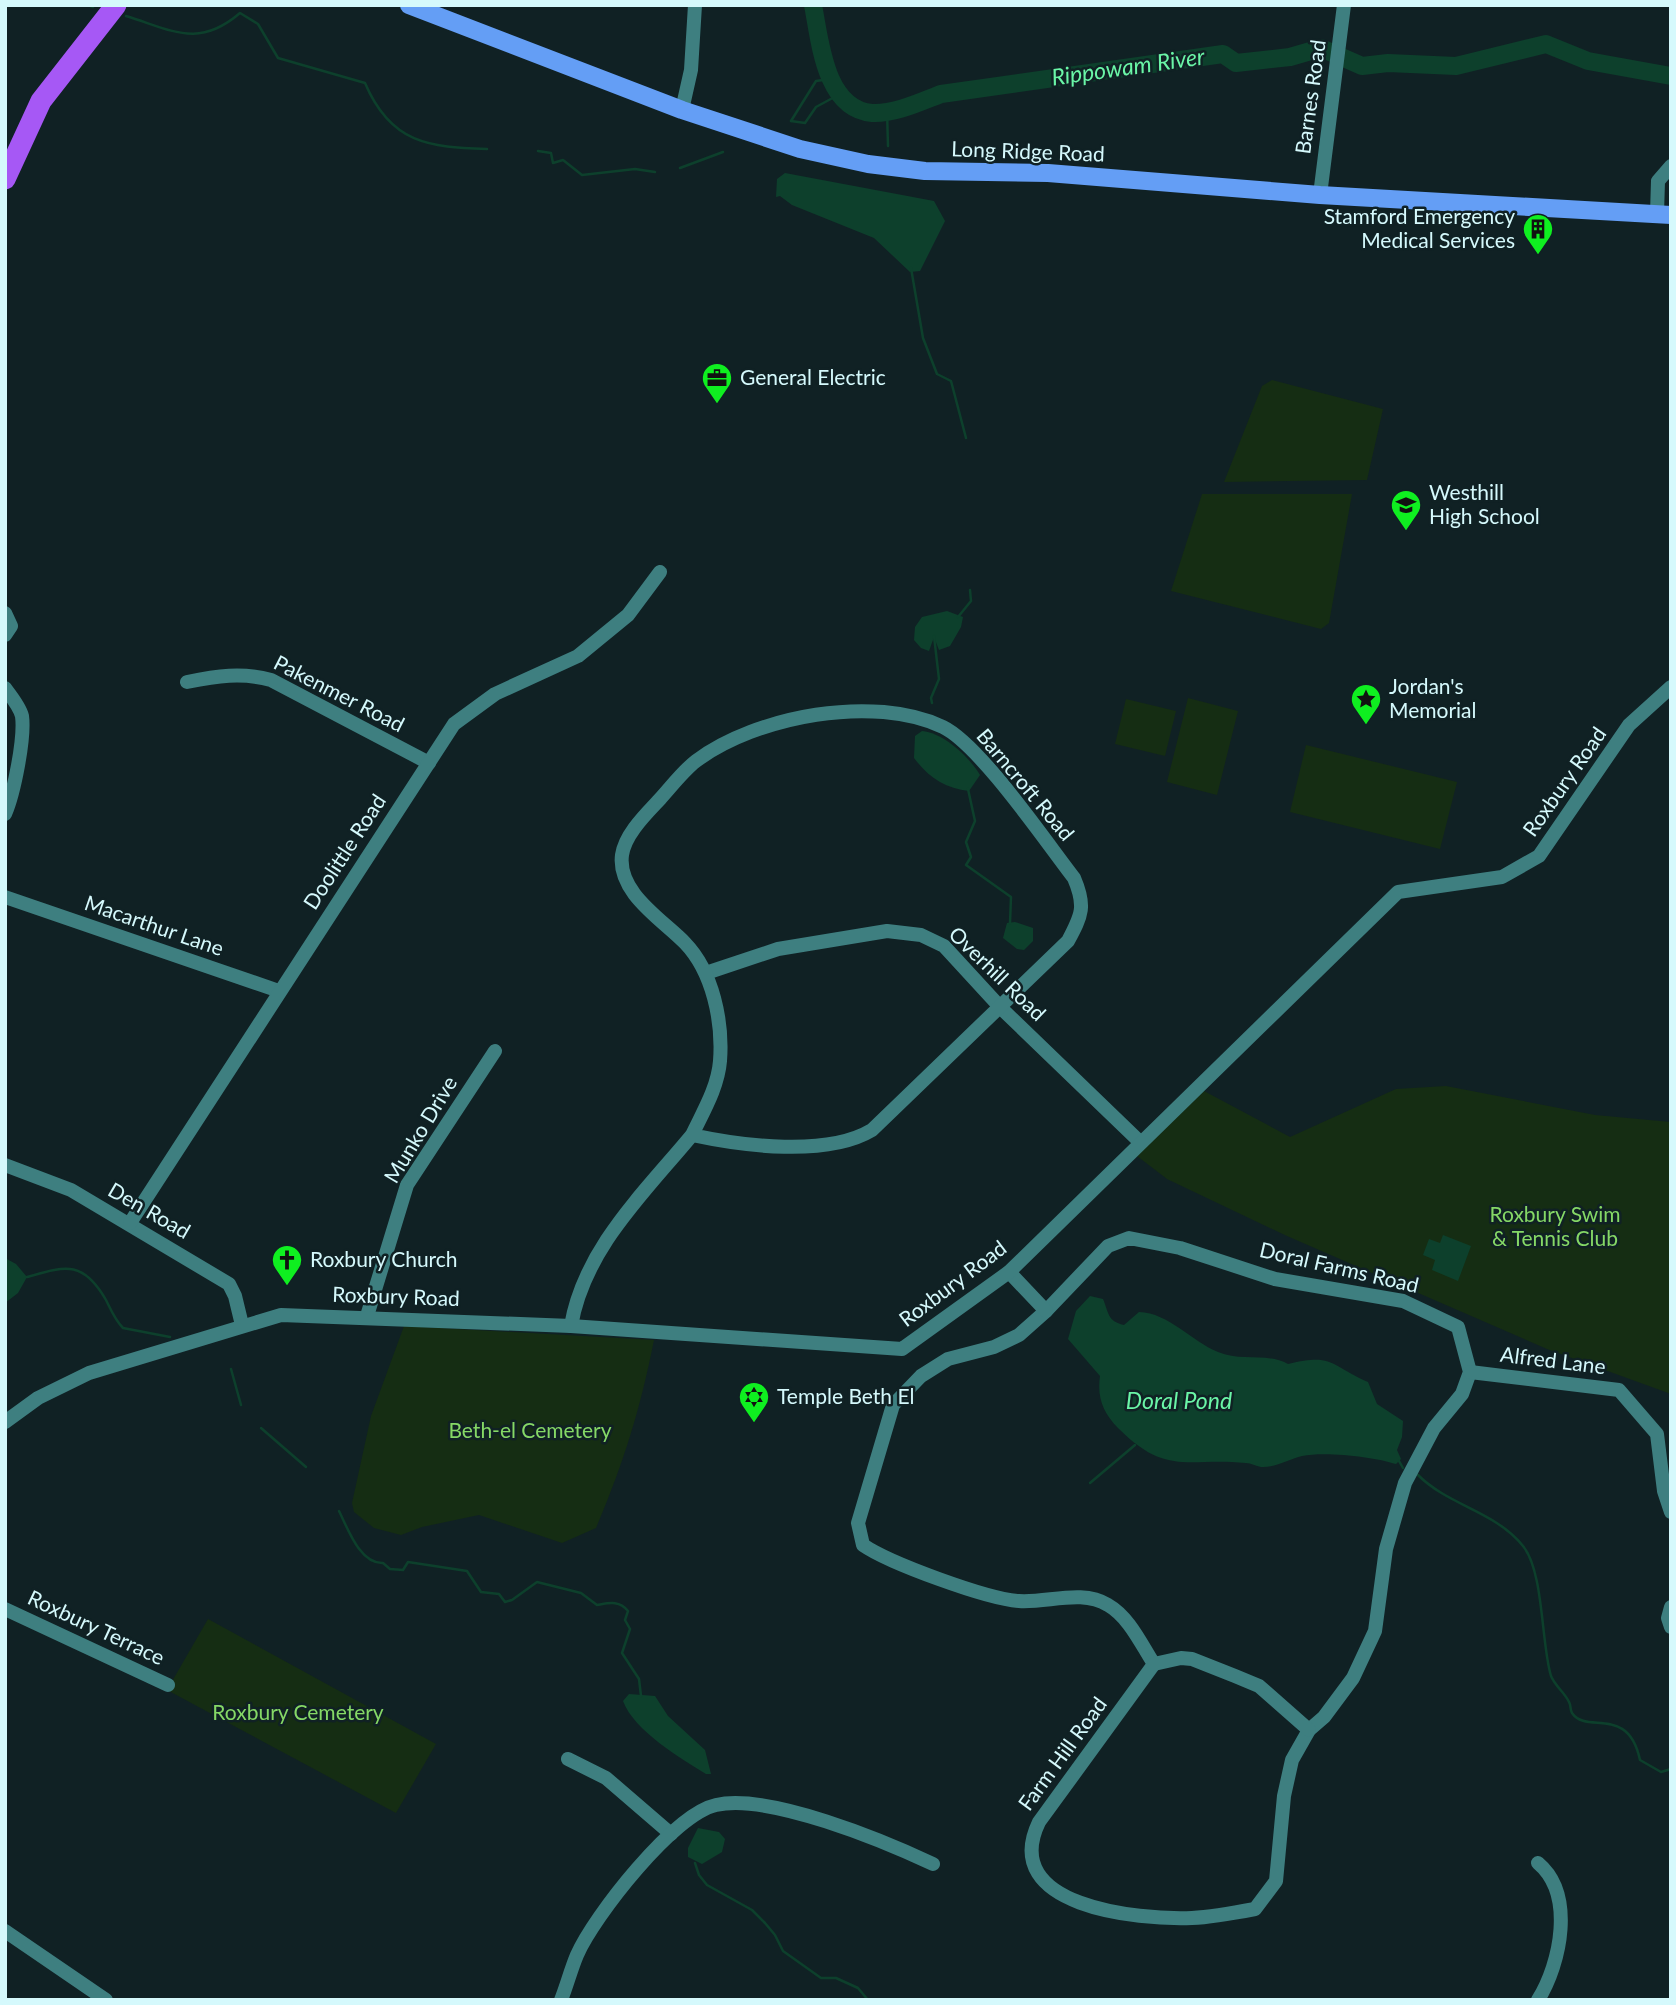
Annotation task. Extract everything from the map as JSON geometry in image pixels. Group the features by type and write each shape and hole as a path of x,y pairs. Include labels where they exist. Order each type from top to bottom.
{"highway":[{"path":"5,179 41,101 116,5"}],"main road":[{"name":"Long Ridge Road","path":"409,5 681,110 800,149 897,169 1048,173 1320,195 1664,215"}],"street":[{"path":"681,110 691,70 695,5"},
{"name":"Barnes Road","path":"1320,195 1333,80 1343,27 1343,5"},
{"path":"1664,215 1658,181 1671,166"},
{"name":"Doolittle Road","path":"130,1223 454,724 495,694 578,656 628,615 660,572"},
{"path":"5,613 11,623 5,635"},
{"name":"Pakenmer Road","path":"187,682 217,675 253,675 271,680 429,763"},
{"name":"Roxbury Road","path":"5,1422 38,1398 89,1373 281,1315 367,1316 571,1326 902,1349 1009,1272 1398,892 1502,877 1539,856 1629,725 1671,687"},
{"path":"5,688 19,709 22,724 12,797 5,814"},
{"name":"Barncroft Road","path":"571,1326 576,1298 603,1245 692,1135 709,1100 720,1063 719,1033 706,973 686,944 638,899 625,876 622,856 639,822 695,761 733,739 794,719 860,710 908,716 944,727 968,745 1074,878 1083,899 1080,918 1068,941 872,1130 858,1138 840,1144 804,1146 721,1141 692,1135"},
{"name":"Macarthur Lane","path":"10,899 279,990"},
{"name":"Overhill Road","path":"706,973 778,949 887,932 921,935 943,946 1001,1008 1140,1142"},
{"name":"Munko Drive","path":"367,1316 407,1185 495,1051"},
{"name":"Den Road","path":"5,1165 71,1190 229,1284 242,1325"},
{"name":"Doral Farms Road","path":"1154,1664 1123,1618 1098,1600 1087,1597 1026,1602 1004,1599 884,1559 863,1545 858,1523 893,1405 921,1376 948,1359 1019,1335 1046,1311 1108,1246 1129,1238 1180,1248 1275,1279 1403,1301 1458,1327 1470,1372"},
{"path":"1009,1272 1046,1311"},
{"path":"1154,1664 1181,1658 1192,1659 1259,1686 1310,1730 1324,1717 1353,1678 1375,1631 1386,1549 1405,1483 1434,1428 1462,1394 1470,1372"},
{"name":"Alfred Lane","path":"1470,1372 1619,1390 1657,1434 1664,1491 1671,1512"},
{"path":"1671,1607 1668,1615 1671,1627"},
{"name":"Roxbury Terrace","path":"5,1609 168,1685"},
{"name":"Farm Hill Road","path":"1154,1664 1068,1777 1034,1832 1031,1844 1035,1868 1047,1886 1060,1896 1145,1917 1201,1918 1255,1909 1276,1881 1287,1776 1310,1730"},
{"path":"568,1759 606,1778 671,1834"},
{"path":"561,2000 577,1954 597,1920 650,1854 688,1819 715,1805 774,1806 898,1848 933,1864"},
{"path":"1538,1863 1551,1874 1558,1903 1561,1940 1553,1972 1538,2000"},
{"path":"5,1931 106,2000"}],"green space":[{"path":"1272,380 1383,409 1367,480 1224,482 1262,386"},
{"path":"1202,494 1352,494 1329,623 1321,629 1171,591"},
{"path":"1188,698 1238,711 1217,795 1167,782"},
{"path":"1126,699 1176,711 1165,756 1115,744"},
{"path":"1306,745 1457,782 1440,849 1290,812"},
{"name":"Roxbury Swim & Tennis Club","path":"1446,1086 1595,1115 1671,1122 1671,1394 1547,1349 1287,1236 1167,1179 1137,1156 1204,1091 1290,1137 1396,1089"},
{"name":"Beth-el Cemetery","path":"404,1326 654,1340 630,1436 596,1528 562,1543 479,1515 422,1527 401,1535 374,1528 354,1512 352,1503 371,1416"},
{"name":"Roxbury Cemetery","path":"208,1619 436,1744 396,1813 167,1690"}],"water":[{"path":"785,173 934,201 945,221 920,271 910,272 874,238 792,205 780,196 776,197 777,179"},
{"path":"947,611 963,617 961,627 950,646 939,650 934,637 929,651 921,648 914,640 915,627 922,617"},
{"path":"922,731 947,741 975,768 980,775 969,791 938,781 914,758 915,736"},
{"path":"1015,922 1033,928 1033,941 1024,950 1017,949 1003,938 1007,923"},
{"path":"1443,1235 1471,1246 1458,1281 1432,1270 1435,1260 1423,1255 1429,1239 1440,1243"},
{"path":"5,1258 16,1264 27,1277 18,1293 5,1303"},
{"name":"Doral Pond","path":"1090,1296 1103,1299 1109,1316 1118,1323 1124,1325 1139,1312 1150,1314 1170,1322 1208,1347 1227,1355 1271,1358 1288,1364 1314,1360 1331,1362 1368,1382 1377,1404 1403,1421 1402,1437 1397,1450 1401,1459 1396,1464 1376,1459 1323,1454 1302,1456 1261,1467 1246,1463 1178,1462 1150,1453 1135,1443 1108,1416 1100,1398 1100,1376 1068,1339 1076,1311"},
{"path":"629,1694 655,1696 668,1716 705,1750 711,1774 706,1774 684,1760 637,1723 623,1701"},
{"path":"698,1828 719,1832 725,1839 722,1852 702,1864 688,1857 688,1848"}],"waterway":[{"path":"88,5 93,7"},
{"name":"Rippowam River","path":"813,5 822,54 835,87 844,100 856,109 872,113 898,110 941,94 1223,54 1236,63 1290,57 1321,48 1362,66 1388,63 1456,66 1546,44 1588,61 1671,76"},
{"path":"126,16 171,31 198,33 211,31 240,13 258,24 278,58 365,83 387,119 414,138 447,146 487,149"},
{"path":"791,121 816,81 830,79"},
{"path":"791,121 805,123 816,107 840,94"},
{"path":"887,111 888,146"},
{"path":"538,151 551,153 553,163 563,160 582,175 635,169 655,172"},
{"path":"680,168 723,152"},
{"path":"911,268 923,338 937,374 951,381 966,438"},
{"path":"958,617 971,601 970,590"},
{"path":"932,703 931,698 939,679 934,636"},
{"path":"968,789 975,821 966,842 971,857 966,865 1011,897 1010,923"},
{"path":"27,1277 63,1269 81,1272 98,1287 123,1328 170,1337"},
{"path":"231,1369 241,1405"},
{"path":"261,1428 306,1467"},
{"path":"1090,1483 1135,1445"},
{"path":"1399,1461 1403,1468"},
{"path":"1418,1475 1430,1486 1499,1524 1523,1546 1535,1573 1551,1676 1570,1703 1572,1713 1587,1722 1617,1726 1626,1732 1634,1743 1640,1760 1661,1772 1671,1769"},
{"path":"339,1511 361,1552 390,1569 403,1570 408,1562 467,1571 481,1592 499,1594 505,1602 537,1582 581,1593 597,1605 621,1605 628,1611 625,1620 630,1629 622,1653 639,1679 641,1696"},
{"path":"695,1863 699,1875 707,1885 752,1910 775,1935 783,1951 821,1978 836,1978 858,1988 868,2000"}],"place":[{"name":"Stamford Emergency Medical Services","path":"1538,256"},
{"name":"General Electric","path":"717,405"},
{"name":"Westhill High School","path":"1406,532"},
{"name":"Jordan's Memorial","path":"1366,726"},
{"name":"Roxbury Church","path":"287,1287"},
{"name":"Temple Beth El","path":"754,1424"}]}
